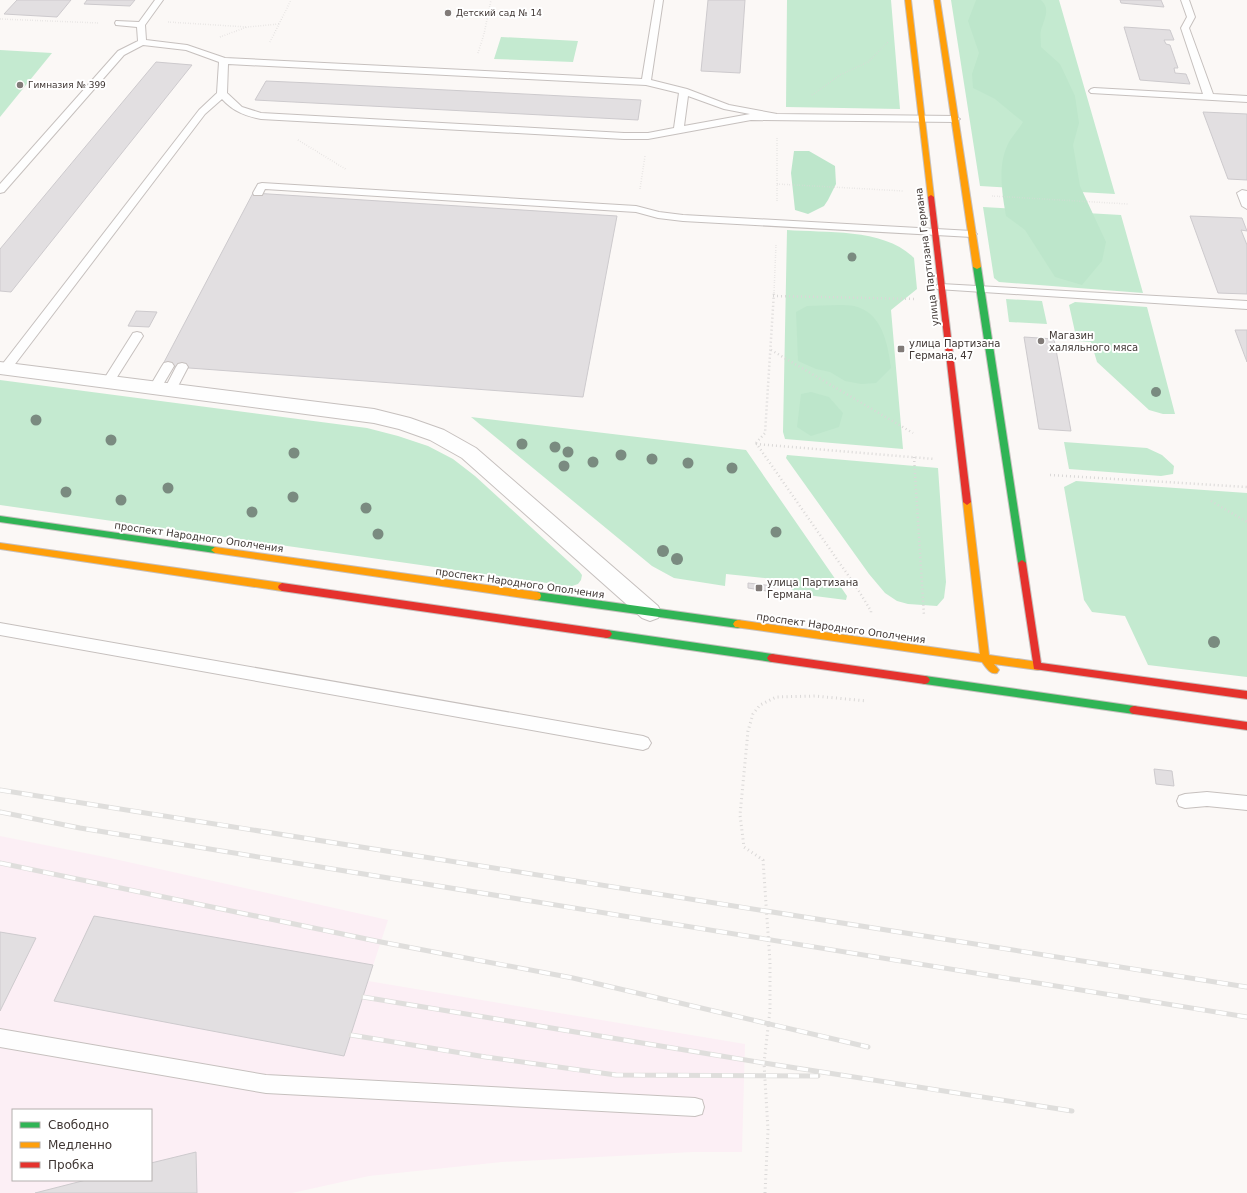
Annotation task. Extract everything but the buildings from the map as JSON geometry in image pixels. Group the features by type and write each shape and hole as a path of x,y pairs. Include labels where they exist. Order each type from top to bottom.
{"main road":[{"name":"улица Партизана Германа","path":"908,0 985,659"},
{"path":"937,0 1037,666 1012,693"},
{"name":"проспект Народного Ополчения","path":"0,520 1247,695"},
{"path":"0,546 1247,726"},
{"path":"985,659 1012,693"}],"street":[{"path":"3,369 374,416 403,423 437,435 469,453 650,612"}],"lane":[{"path":"142,42 142,22 158,0"},
{"path":"646,82 659,0"},
{"path":"1185,0 1191,17 1185,28 1209,97"},
{"path":"119,23 142,22"},
{"path":"0,190 120,53 142,42 187,48 224,61 646,82 684,91 727,107 777,117"},
{"path":"3,369 202,112 222,94 224,61"},
{"path":"679,129 684,91"},
{"path":"1094,91 1247,99"},
{"path":"222,94 236,108 245,114 261,116 624,136 648,136 744,118 922,117 955,119"},
{"path":"258,193 262,186 636,209 658,215 683,218 972,234"},
{"path":"1247,194 1242,194 1247,206"},
{"path":"941,287 1247,306"},
{"path":"108,382 137,336"},
{"path":"163,389 168,366"},
{"path":"163,389 182,367"},
{"path":"0,629 643,743"},
{"path":"1185,801 1207,799 1247,803"},
{"path":"0,1038 266,1084 694,1107"}],"path":[{"path":"269,45 291,0"},
{"path":"484,34 491,0"},
{"path":"0,19 119,23"},
{"path":"142,22 247,27 280,24"},
{"path":"187,48 247,27"},
{"path":"807,97 815,94 840,75 868,62 890,40"},
{"path":"261,116 386,194"},
{"path":"756,444 765,433 771,350 777,223 777,117"},
{"path":"777,184 930,193"},
{"path":"966,195 1128,204"},
{"path":"773,296 916,299"},
{"path":"771,350 913,433"},
{"path":"756,444 938,459"},
{"path":"756,444 857,588 871,611 871,621"},
{"path":"914,457 924,616"},
{"path":"1050,475 1247,487"},
{"path":"1211,501 1247,522"},
{"path":"765,1193 768,1130 764,1063 770,1010 770,962 763,860 744,847 740,815 748,731 753,714 760,705 776,697 815,696 867,701"}],"shaded area":[{"path":"0,836 110,858 388,920 368,981 745,1044 742,1152 693,1152 502,1162 369,1176 292,1193 0,1193"}],"green space":[{"path":"787,0 891,0 900,109 786,107"},
{"path":"951,0 1059,0 1115,194 980,186"},
{"path":"976,0 1041,0 1046,7 1046,14 1041,32 1041,47 1060,64 1075,96 1079,123 1073,145 1080,186 1106,242 1102,261 1082,285 1055,277 1025,230 1006,216 1002,188 1003,160 1009,142 1023,122 995,99 973,88 972,74 979,53 968,21"},
{"path":"501,37 578,41 573,62 494,59"},
{"path":"0,50 52,53 0,117"},
{"path":"794,151 809,151 835,166 836,184 828,200 824,206 808,214 795,210 791,173"},
{"path":"983,207 1121,215 1143,293 999,282 994,278"},
{"path":"787,230 837,232 871,237 887,241 902,248 914,258 917,289 891,310 903,449 785,439 783,432"},
{"path":"1006,299 1042,301 1047,324 1009,322"},
{"path":"1075,302 1147,307 1175,414 1163,414 1149,410 1097,362 1091,342 1077,341 1069,305"},
{"path":"837,305 854,306 864,309 877,322 882,330 888,349 891,368 876,383 861,384 845,381 830,372 816,369 798,361 796,312 807,306"},
{"path":"0,380 367,428 428,446 453,459 475,476 579,571 582,575 581,580 578,584 572,586 561,585 0,505"},
{"path":"811,392 829,397 843,413 839,427 811,436 797,427 801,394"},
{"path":"471,417 746,450 847,596 846,600 791,593 793,581 726,574 725,586 674,578 652,566"},
{"path":"1064,442 1147,448 1162,455 1174,466 1173,474 1161,476 1069,469"},
{"path":"787,455 938,468 946,582 944,598 937,606 908,604 897,601 885,593 869,574 786,458"},
{"path":"1076,481 1247,493 1247,677 1148,665 1125,616 1092,612 1084,600 1064,487"}],"railway":[{"path":"0,790 1247,987"},
{"path":"0,812 80,828 1247,1017"},
{"path":"0,863 381,942 573,978 868,1047"},
{"path":"363,997 764,1063 1072,1111"},
{"path":"351,1035 486,1057 616,1075 818,1076"}],"traffic: fast":[{"path":"977,267 1022,563"},
{"path":"0,519 215,550"},
{"path":"537,596 738,624"},
{"path":"607,634 772,658"},
{"path":"925,680 1134,710"}],"traffic: slow":[{"path":"908,0 931,197"},
{"path":"937,0 977,267"},
{"path":"967,502 985,659 994,670"},
{"path":"0,546 282,587"},
{"path":"215,550 537,596"},
{"path":"738,624 1038,666"}],"traffic: jam":[{"path":"931,197 967,502"},
{"path":"1022,563 1037,666"},
{"path":"282,587 607,634"},
{"path":"772,658 925,680"},
{"path":"1038,666 1247,695"},
{"path":"1134,710 1247,726"}],"place":[{"name":"Детский сад № 14","path":"448,13"},
{"name":"Гимназия № 399","path":"20,85"},
{"name":"Магазин халяльного мяса","path":"1041,341"},
{"name":"улица Партизана Германа, 47","path":"901,349"},
{"name":"улица Партизана Германа","path":"759,588"}]}
